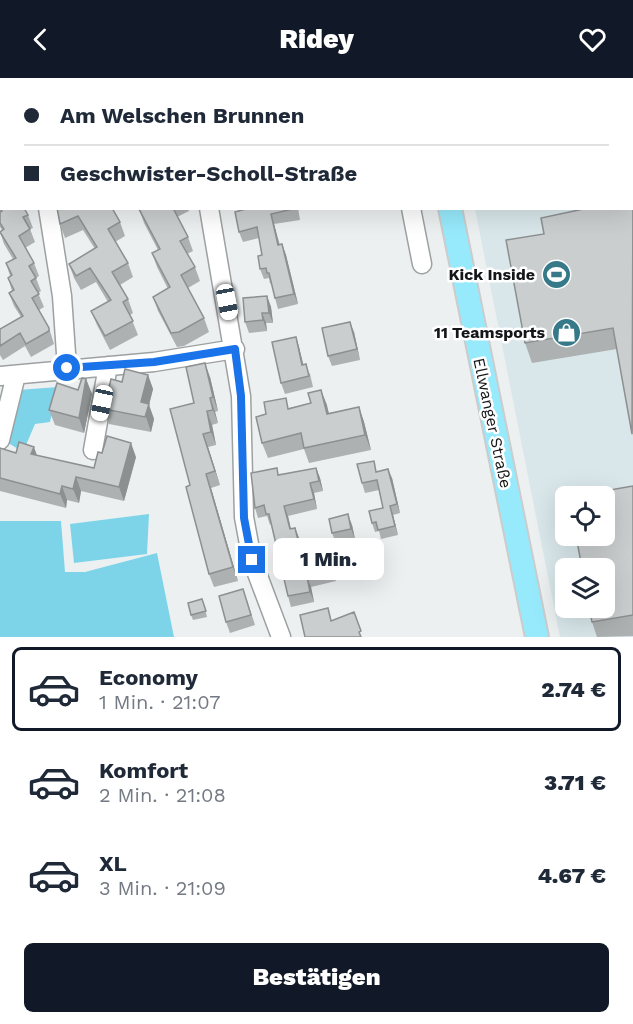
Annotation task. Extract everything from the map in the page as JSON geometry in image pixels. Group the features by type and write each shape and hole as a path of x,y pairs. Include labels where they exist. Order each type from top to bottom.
{"main road":[{"name":"Ellwanger Straße","path":"450,210 537,637"}],"street":[{"path":"48,210 62,296 67,368"},
{"path":"209,210 235,349 241,396 244,518 252,560 281,637"},
{"path":"411,210 422,264"},
{"path":"0,440 8,375 108,366 235,349"},
{"path":"93,450 108,366"}],"shaded area":[{"path":"475,210 633,210 633,637 560,637 556,618 615,618 615,558 555,558 555,612"},
{"path":"58,387 50,422 35,424 23,452 5,441 18,390"},
{"path":"149,514 147,554 74,563 70,524"},
{"path":"0,521 61,521 65,572 85,572 157,553 174,637 0,637"}],"building":[{"path":"25,210 28,215 23,217 30,229 19,236 34,263 29,266 36,278 31,281 39,294 32,298 49,328 49,331 26,344 20,333 0,346 0,329 23,316 9,293 14,290 8,278 12,275 6,263 16,258 0,232 4,229 0,223 0,212"},
{"path":"57,210 113,210 120,222 108,229 128,263 112,272 128,299 123,302 133,321 105,336 91,311 111,300 90,268 76,276 69,264 97,247 78,216 60,224"},
{"path":"140,210 174,210 188,237 180,241 195,267 181,275 204,318 179,332 171,333 153,297 170,287 152,253 160,249"},
{"path":"288,210 271,214 278,245 282,244 294,294 275,298 269,273 266,268 260,269 258,256 262,255 257,227 239,232 235,212"},
{"path":"579,210 633,210 632,434 613,328 525,343 506,240 544,234 541,218"},
{"path":"267,296 269,313 262,313 263,320 245,322 243,298"},
{"path":"350,322 357,349 328,356 322,328"},
{"path":"296,337 302,365 306,364 309,376 281,383 272,342"},
{"path":"205,363 213,397 210,398 213,410 207,411 211,432 203,434 215,471 206,474 233,567 209,574 186,487 190,485 170,409 194,403 186,367"},
{"path":"125,369 148,375 141,402 149,404 145,417 104,409 111,379 122,382"},
{"path":"82,378 86,379 79,418 49,410 57,383 78,390"},
{"path":"321,390 327,414 359,407 365,435 304,448 301,433 262,443 256,417 266,414 264,402 286,398 288,409 311,403 308,393"},
{"path":"107,436 131,443 119,487 76,477 73,489 62,486 60,494 0,478 0,448 16,453 19,442 34,447 31,454 94,468 98,452 102,453"},
{"path":"374,461 376,472 388,469 397,504 390,506 395,526 378,530 376,522 372,523 369,511 383,508 377,480 362,483 357,464"},
{"path":"277,468 278,475 316,468 319,481 310,483 314,499 284,506 290,529 295,528 304,565 329,559 332,571 307,577 310,592 288,596 269,514 266,514 264,505 255,508 251,473"},
{"path":"633,486 633,615 592,622 591,618 615,618 615,558 580,558 578,546 615,546 615,489"},
{"path":"348,514 351,529 332,533 329,519"},
{"path":"243,589 251,615 226,622 219,596"},
{"path":"202,599 206,611 191,615 188,603"},
{"path":"328,608 331,621 354,612 361,637 305,637 300,615"}],"place":[{"name":"Kick Inside","path":"556,274"},
{"name":"11 Teamsports","path":"566,332"}],"route":[{"path":"67,368 154,362 235,349 241,396 244,518 252,560"}]}
